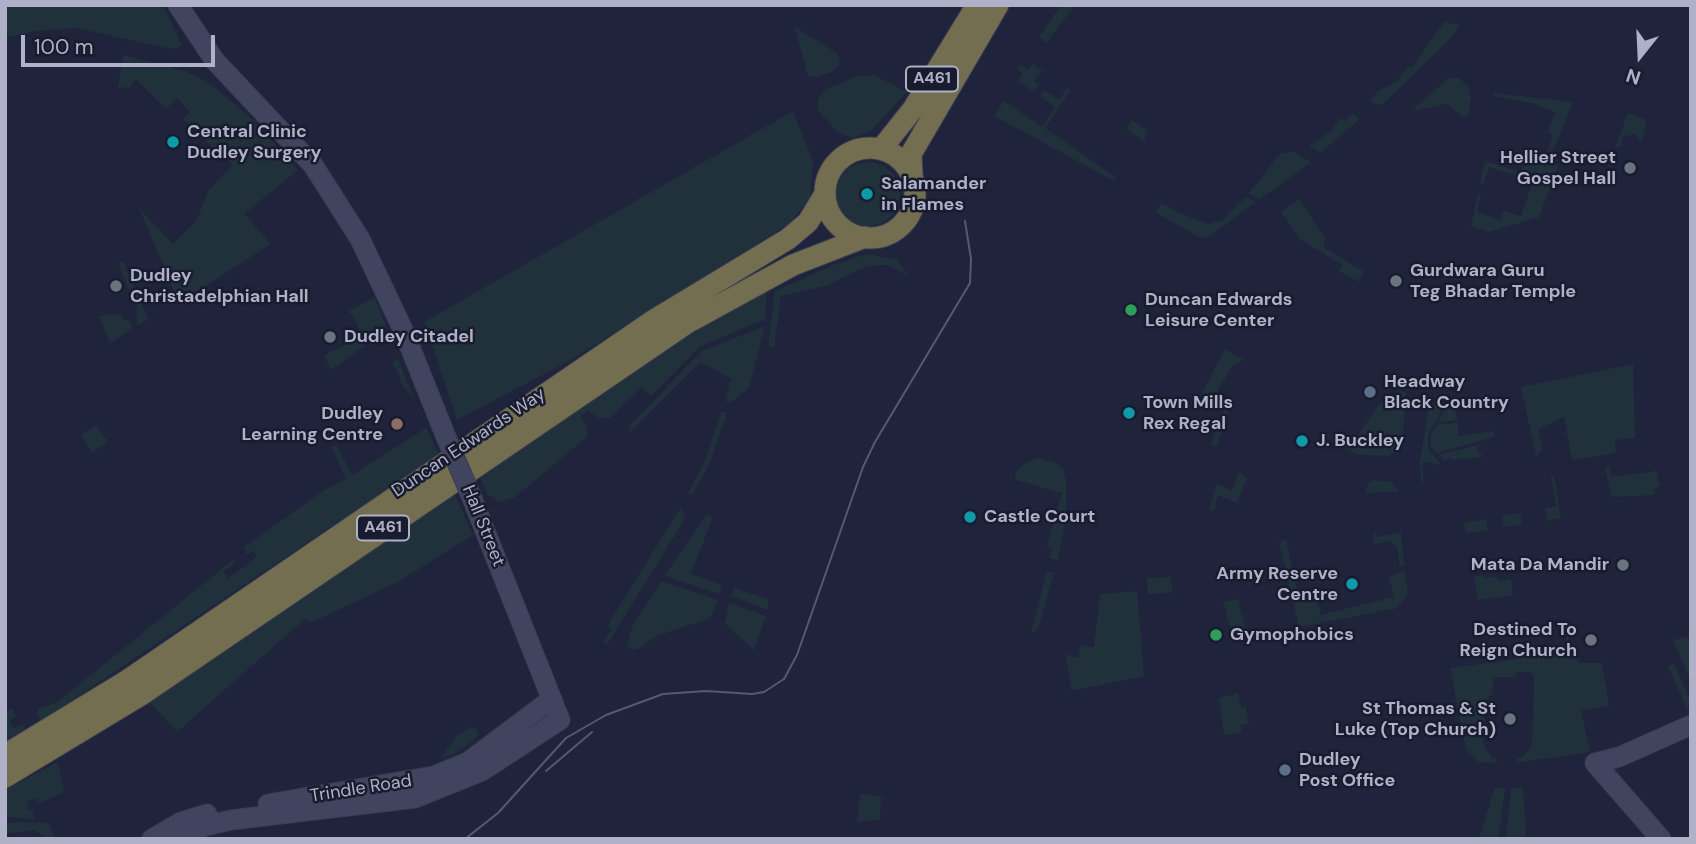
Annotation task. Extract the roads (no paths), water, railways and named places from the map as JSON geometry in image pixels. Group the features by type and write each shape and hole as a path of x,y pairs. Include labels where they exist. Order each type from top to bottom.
{"highway":[{"name":"A461","path":"825,194 825,185 841,159 855,150 882,148 913,109 977,5"},
{"name":"A461","path":"865,237 885,235 908,219 914,206 916,185 911,154 998,5"},
{"path":"882,148 902,159 912,173"},
{"path":"825,194 827,212 835,224 849,233 865,237"},
{"name":"Duncan Edwards Way","path":"5,755 128,680 654,320 788,239 808,222 825,194"},
{"name":"Duncan Edwards Way","path":"5,777 141,695 687,323 793,265 865,237"}],"main road":[{"name":"Hall Street","path":"178,5 215,61 313,165 360,239 404,332 560,720"},
{"name":"Trindle Road","path":"163,838 180,822 226,809 408,783 447,771 468,762 552,699"},
{"name":"Trindle Road","path":"163,838 230,820 415,798 482,771 560,720"},
{"path":"1661,839 1595,764 1619,757 1691,724"},
{"path":"317,797 407,793 415,798"}],"tram line":[{"path":"465,839 498,813 566,738 606,715 663,694 706,691 752,694 764,692 784,679 797,655 863,467 875,442 970,283 971,259 965,221"},
{"path":"546,771 592,732"}],"place":[{"name":"Central Clinic Dudley Surgery","path":"173,142"},
{"name":"Hellier Street Gospel Hall","path":"1630,168"},
{"name":"Salamander in Flames","path":"867,194"},
{"name":"Gurdwara Guru Teg Bhadar Temple","path":"1396,281"},
{"name":"Dudley Christadelphian Hall","path":"116,286"},
{"name":"Duncan Edwards Leisure Center","path":"1131,310"},
{"name":"Dudley Citadel","path":"330,337"},
{"name":"Headway Black Country","path":"1370,392"},
{"name":"Town Mills Rex Regal","path":"1129,413"},
{"name":"Dudley Learning Centre","path":"397,424"},
{"name":"J. Buckley","path":"1302,441"},
{"name":"Castle Court","path":"970,517"},
{"name":"Mata Da Mandir","path":"1623,565"},
{"name":"Army Reserve Centre","path":"1352,584"},
{"name":"Gymophobics","path":"1216,635"},
{"name":"Destined To Reign Church","path":"1591,640"},
{"name":"St Thomas & St Luke (Top Church)","path":"1510,719"},
{"name":"Dudley Post Office","path":"1285,770"}]}
